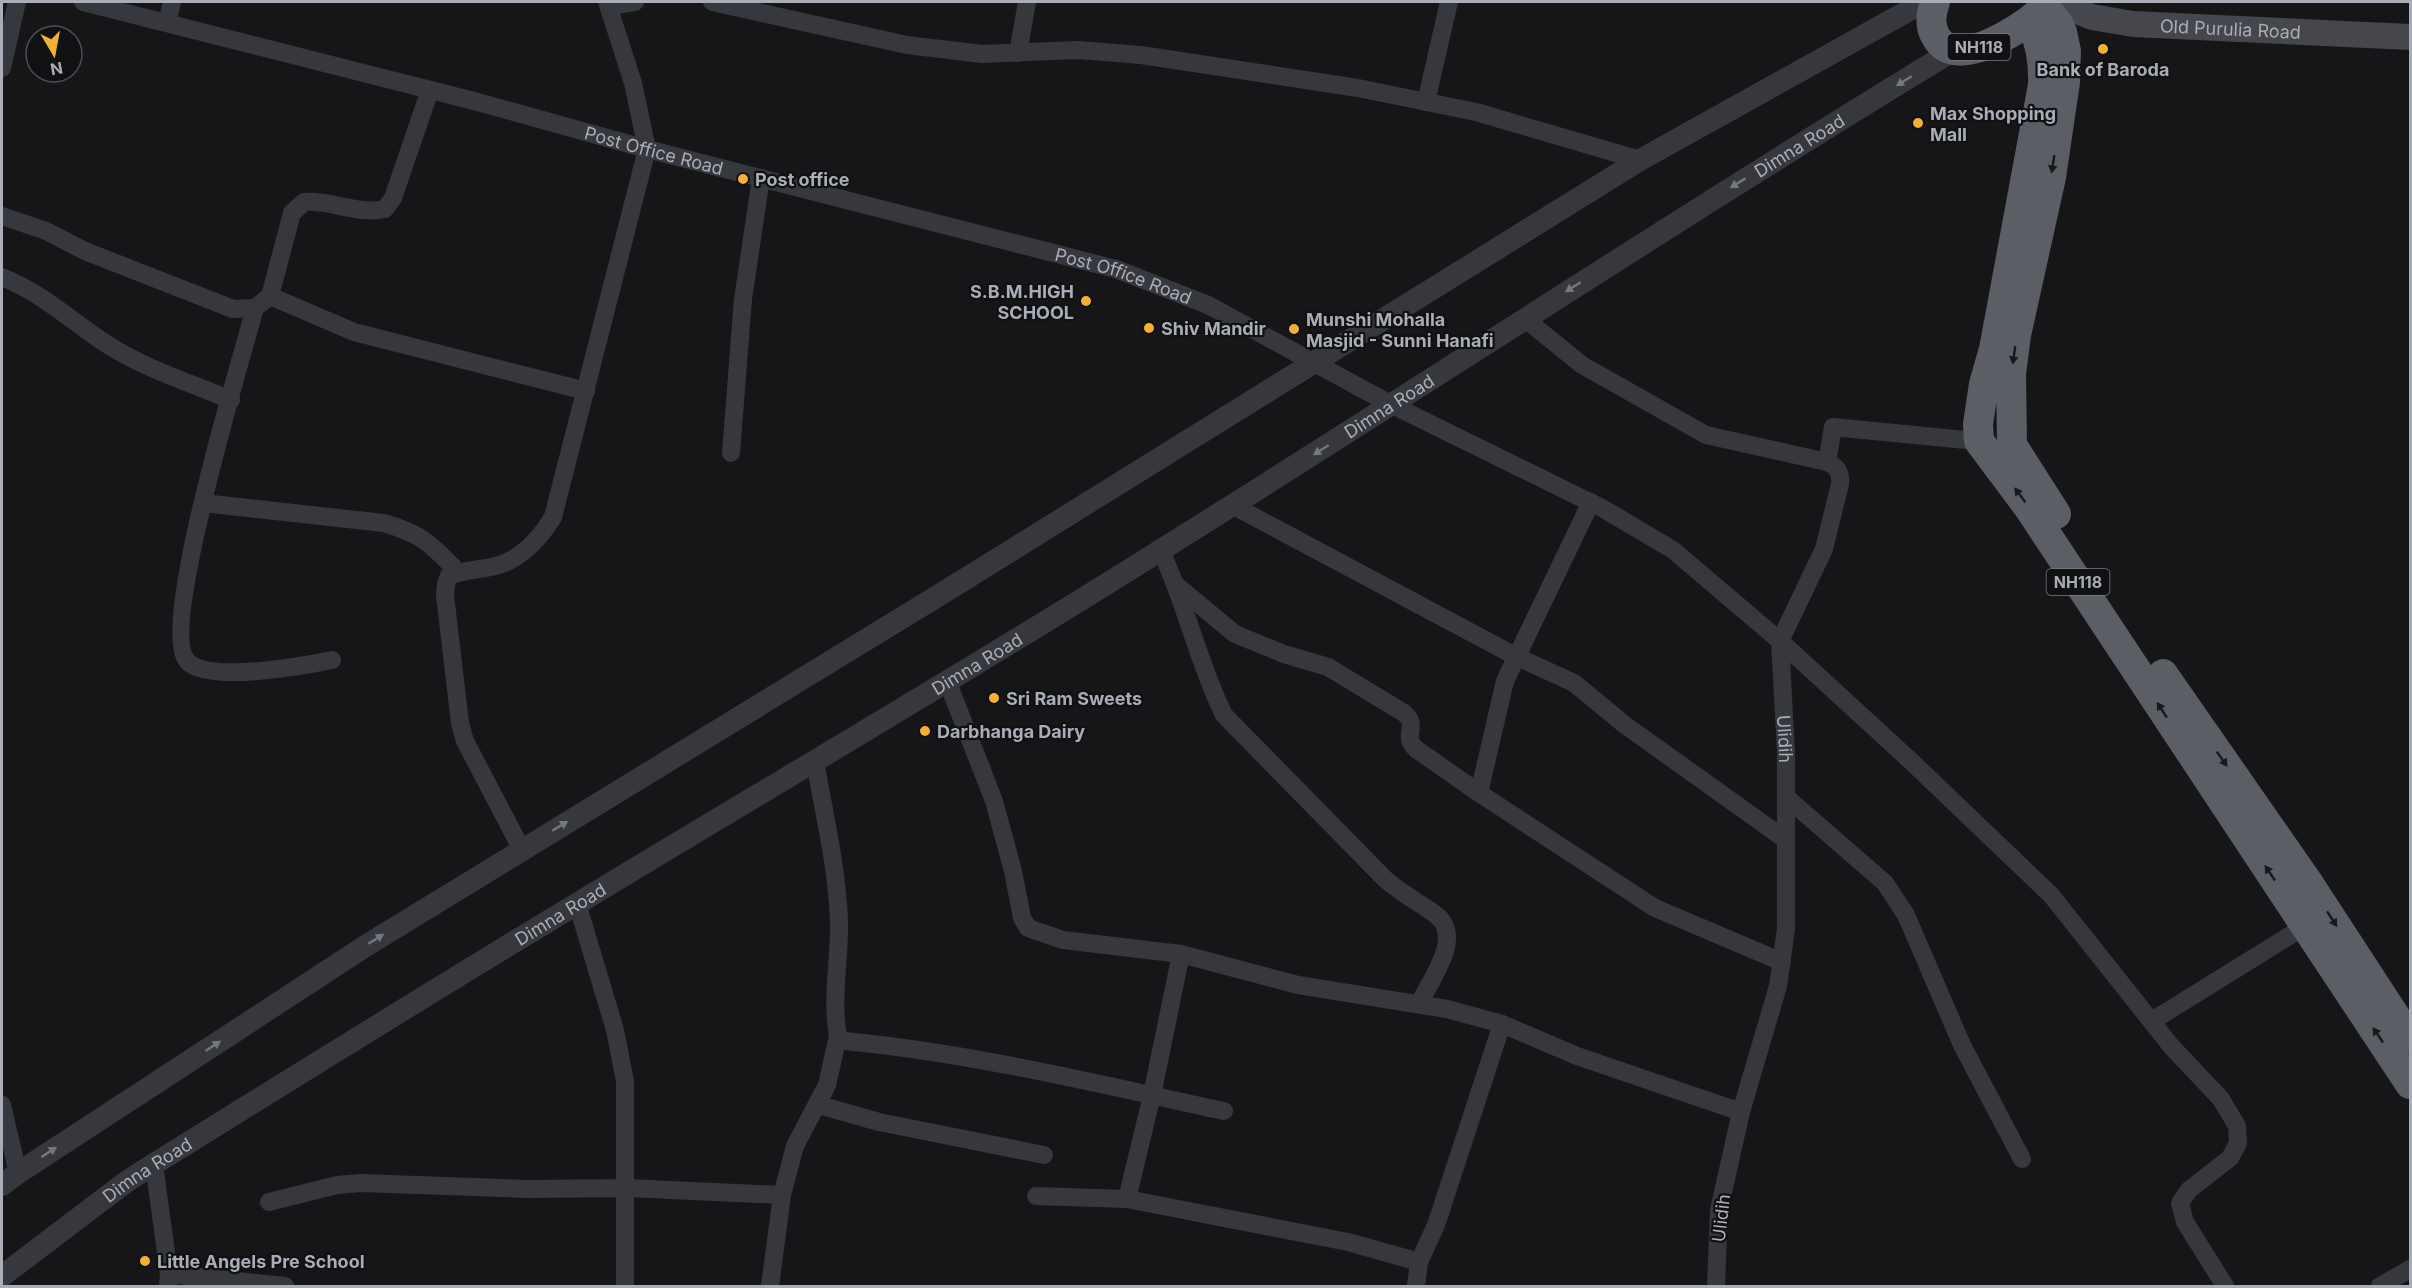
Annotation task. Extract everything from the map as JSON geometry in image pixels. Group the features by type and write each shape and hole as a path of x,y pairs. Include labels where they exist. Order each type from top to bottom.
{"highway":[{"name":"NH118","path":"1935,2 1931,14 1932,30 1940,44 1954,50 1973,50 2004,38 2045,8"},
{"name":"NH118","path":"2045,8 2041,46 2044,64 2043,85 1994,349 1984,384 1978,424 1979,441 2029,508 2410,1084"},
{"path":"2012,445 2011,374 2051,177 2065,82 2066,51 2062,32 2058,23 2045,8"},
{"name":"NH118","path":"2012,445 2170,686 2307,881 2410,1039"}],"main road":[{"name":"Old Purulia Road","path":"2045,8 2133,24 2410,37"}],"street":[{"path":"2,68 17,2"},
{"name":"Post Office Road","path":"83,2 1116,269 1209,305 1392,405"},
{"path":"167,22 172,2"},
{"path":"522,850 465,741 460,723 445,595 446,584 449,576 458,572 505,563 542,536 553,517 647,149 633,83 608,4 635,2"},
{"path":"712,2 907,45 982,54 1078,50 1141,55 1358,88 1476,112 1640,160"},
{"path":"1018,53 1027,2"},
{"path":"1426,102 1449,2"},
{"path":"2,1105 10,1179 367,945 1640,160 1924,2"},
{"name":"Dimna Road","path":"2,1276 126,1182 154,1164 577,903 948,683 1392,405 1801,142 1954,50"},
{"path":"2,216 46,231 85,251 233,309 255,308 270,296 292,213 304,202 322,201 368,213 385,210 393,198 430,90"},
{"path":"731,453 743,299 761,178"},
{"path":"2,277 57,306 102,341 130,357 231,400"},
{"path":"270,296 354,332 586,391"},
{"path":"255,308 196,528 183,604 181,642 188,662 202,669 228,672 286,669 332,660"},
{"path":"1524,318 1582,365 1706,435 1827,462 1835,466 1840,476 1824,549 1780,641"},
{"path":"1392,405 1590,502 1673,550 1780,641 1914,764 2051,895 2152,1021 2221,1099 2237,1126 2238,1143 2230,1158 2188,1190 2180,1203 2184,1222 2225,1287"},
{"path":"1827,462 1833,427 2012,445"},
{"path":"1479,793 1505,681 1590,502"},
{"path":"203,503 384,523 410,531 430,543 458,572"},
{"path":"1232,505 1517,657 1574,683 1642,737 1786,840"},
{"path":"1161,551 1177,586 1213,692 1224,715 1385,879 1403,895 1436,914 1446,925 1448,940 1419,1005"},
{"path":"1177,586 1235,634 1284,654 1328,667 1404,713 1410,718 1412,725 1409,736 1411,744 1479,793 1655,908 1782,962"},
{"name":"Ulidih","path":"1716,1287 1719,1209 1742,1112 1778,986 1786,928 1786,752 1780,641"},
{"path":"948,683 994,801 1013,871 1022,918 1028,928 1038,933 1073,941 1181,954 1298,985 1447,1009 1502,1024 1577,1056 1742,1112"},
{"path":"770,1287 782,1195 795,1146 819,1105 827,1085 838,1036 835,977 839,923 837,894 815,761"},
{"path":"1786,796 1885,883 1897,898 1962,1046 2022,1159"},
{"path":"577,903 615,1030 622,1062 627,1104 625,1287"},
{"path":"2152,1021 2305,926"},
{"path":"1127,1199 1152,1095 1181,954"},
{"path":"1416,1287 1419,1262 1436,1225 1502,1024"},
{"path":"838,1036 844,1041 950,1054 1224,1111"},
{"path":"819,1105 879,1122 1044,1155"},
{"path":"154,1164 168,1280 285,1287"},
{"path":"269,1202 337,1185 361,1183 528,1189 627,1188 782,1195"},
{"path":"1036,1196 1127,1199 1348,1242 1419,1262"},
{"path":"2380,1287 2410,1269"}],"place":[{"name":"Bank of Baroda","path":"2103,49"},
{"name":"Max Shopping Mall","path":"1918,123"},
{"name":"Post office","path":"743,179"},
{"name":"S.B.M.HIGH SCHOOL","path":"1086,301"},
{"name":"Shiv Mandir","path":"1149,328"},
{"name":"Munshi Mohalla Masjid - Sunni Hanafi","path":"1294,329"},
{"name":"Sri Ram Sweets","path":"994,698"},
{"name":"Darbhanga Dairy","path":"925,731"},
{"name":"Little Angels Pre School","path":"145,1261"}]}
